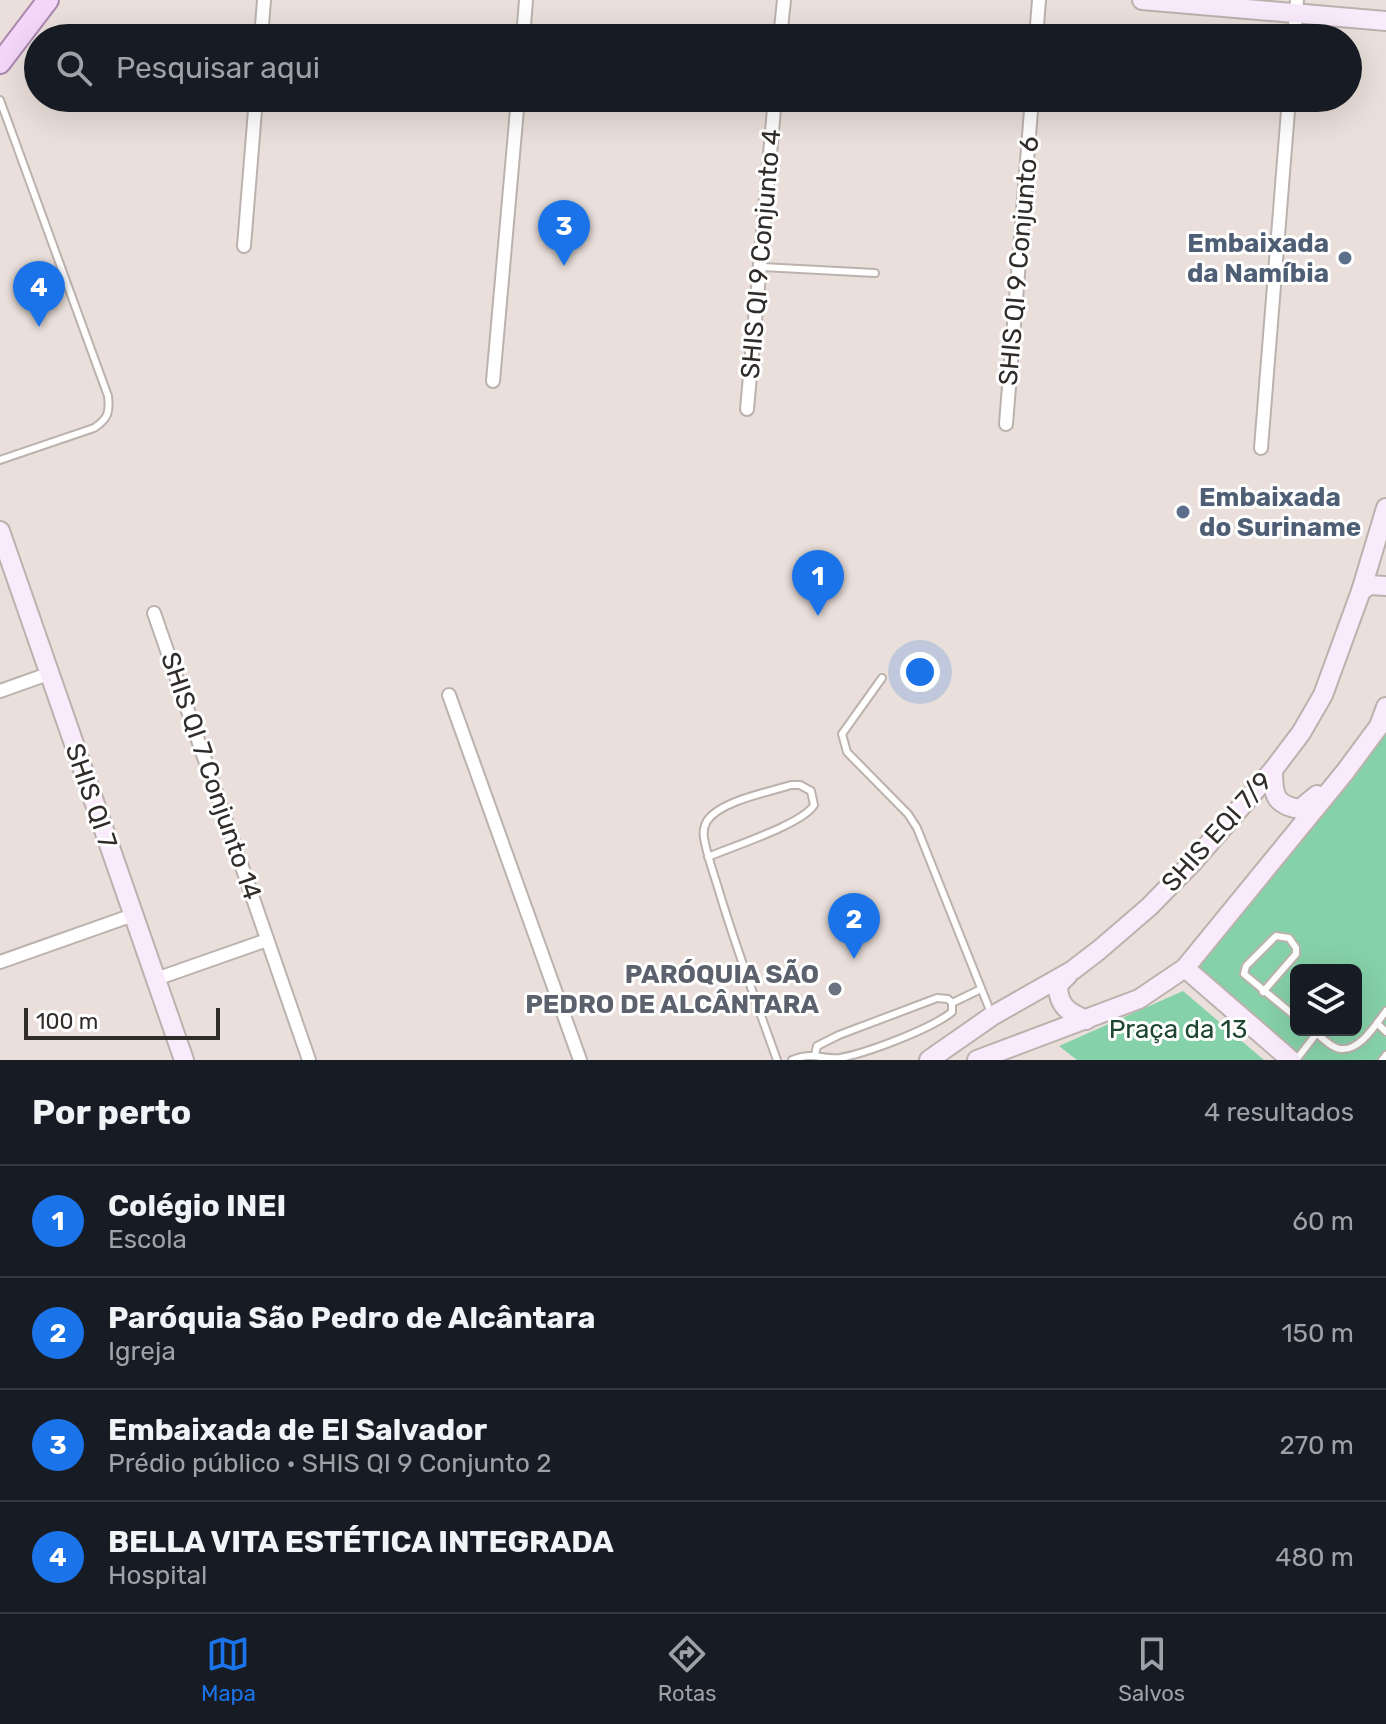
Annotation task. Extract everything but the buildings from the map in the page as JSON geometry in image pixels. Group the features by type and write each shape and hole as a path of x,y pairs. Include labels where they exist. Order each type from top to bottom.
{"main road":[{"path":"27,24 48,0"},
{"path":"4,51 24,28"}],"street":[{"path":"262,24 264,0"},
{"path":"524,24 526,0"},
{"path":"781,24 784,0"},
{"path":"1037,24 1039,0"},
{"path":"1142,0 1296,7 1386,21"},
{"path":"244,246 255,112"},
{"path":"493,381 517,112"},
{"name":"SHIS QI 9 Conjunto 4","path":"747,409 774,112"},
{"name":"SHIS QI 9 Conjunto 6","path":"1006,424 1031,112"},
{"path":"1261,448 1288,112"},
{"name":"SHIS EQI 7/9","path":"929,1060 992,1016 1073,970 1149,907 1273,770 1301,733 1323,695 1361,591 1386,508"},
{"name":"SHIS QI 7","path":"0,531 184,1060"},
{"path":"1361,591 1376,584 1386,586"},
{"name":"SHIS QI 7 Conjunto 14","path":"154,613 309,1060"},
{"path":"0,691 48,674"},
{"path":"449,695 580,1060"},
{"path":"977,1060 1139,999 1185,968 1345,772 1379,726 1386,707"},
{"path":"1273,770 1276,796 1286,807 1300,809 1345,772"},
{"path":"0,962 133,915"},
{"path":"156,979 267,940"},
{"path":"1185,968 1294,1060"},
{"path":"1073,970 1058,985 1058,996 1068,1011 1086,1020"}],"lane":[{"path":"0,100 110,408 108,418 94,428 0,460"},
{"path":"760,267 875,273"},
{"path":"882,678 842,734 843,744 847,752 908,814 917,828 992,1016"},
{"path":"708,857 794,822 811,811 814,805 811,791 800,785 791,785 730,805 713,814 705,823 703,835 708,857 736,948 777,1060"},
{"path":"1263,992 1296,954 1296,948 1289,938 1276,936 1246,966 1244,974 1263,992 1290,1012"},
{"path":"952,1003 981,989"},
{"path":"792,1060 815,1055 839,1058 919,1030 952,1012 952,1003 948,999 937,998 852,1030 817,1046 815,1055"},
{"path":"1320,1036 1337,1049 1344,1049 1360,1042 1386,1011"},
{"path":"1377,1023 1386,1032"},
{"path":"1294,1060 1312,1036"},
{"path":"1382,1060 1386,1055"}],"green space":[{"path":"1386,730 1386,1060 1302,1060 1195,969"},
{"name":"Praça da 13","path":"1183,991 1264,1060 1077,1060 1059,1046"}],"place":[{"name":"Embaixada da Namíbia","path":"1345,258"},
{"name":"Embaixada de El Salvador","path":"564,266"},
{"name":"BELLA VITA ESTÉTICA INTEGRADA","path":"39,327"},
{"name":"Embaixada do Suriname","path":"1183,512"},
{"name":"Colégio INEI","path":"818,616"},
{"name":"Paróquia São Pedro de Alcântara","path":"854,959"},
{"name":"PARÓQUIA SÃO PEDRO DE ALCÂNTARA","path":"835,989"}]}
